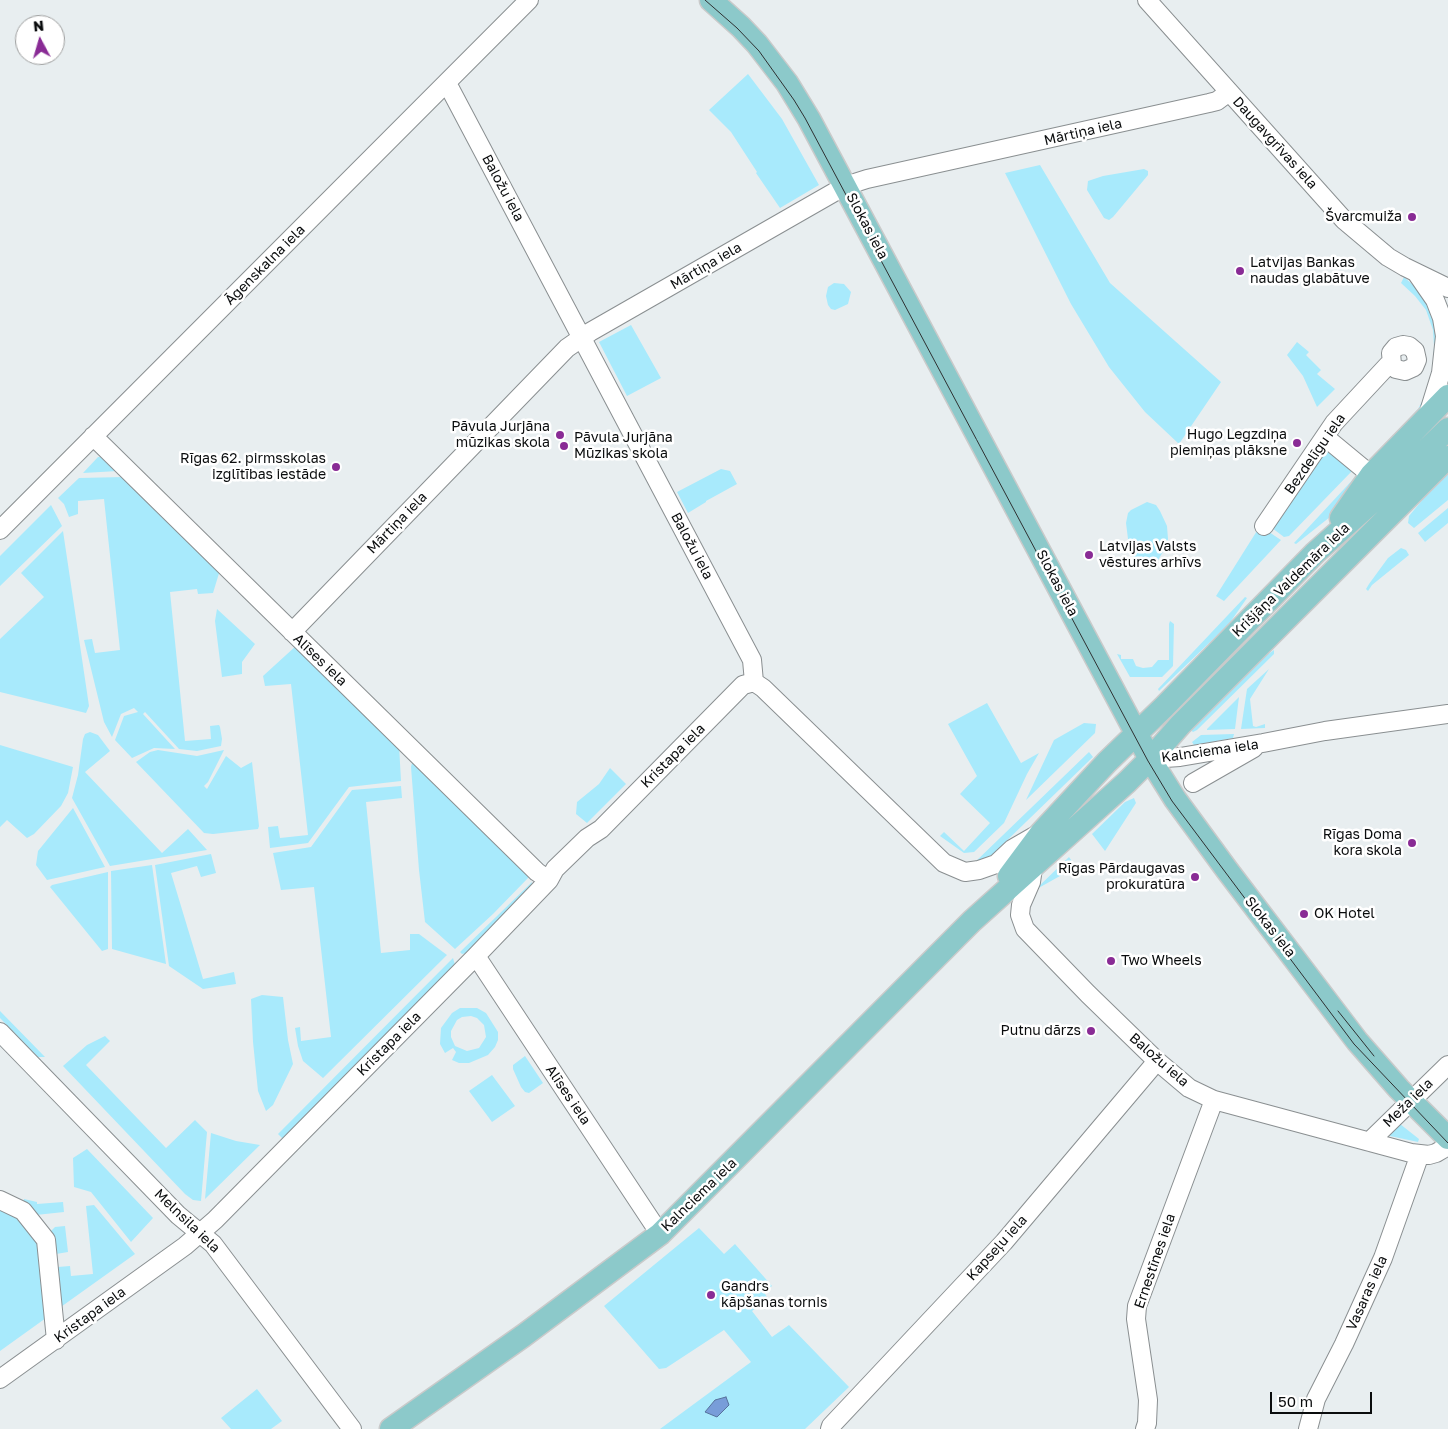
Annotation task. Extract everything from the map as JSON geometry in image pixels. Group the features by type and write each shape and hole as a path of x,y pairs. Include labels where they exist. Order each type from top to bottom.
{"main road":[{"name":"Slokas iela","path":"711,0 742,27 757,44 787,83 809,119 1150,759 1186,816 1357,1041 1410,1100 1448,1138"},
{"path":"1315,553 1371,475 1448,396"},
{"name":"Krišjāņa Valdemāra iela","path":"1137,733 1315,553 1372,502 1448,429"},
{"name":"Krišjāņa Valdemāra iela","path":"1150,759 1180,725 1448,457"},
{"name":"Kalnciema iela","path":"972,921 1041,833 1107,762 1137,733"},
{"name":"Kalnciema iela","path":"392,1429 523,1336 660,1234 972,921 1150,759"}],"street":[{"name":"Āgenskalna iela","path":"0,530 529,0"},
{"name":"Daugavgrīvas iela","path":"1146,0 1344,220 1388,257 1448,288"},
{"name":"Baložu iela","path":"447,83 620,406 752,660 754,682"},
{"name":"Mārtiņa iela","path":"292,632 567,348 582,337 846,186 867,179 1209,104 1217,101 1228,92"},
{"name":"Daugavgrīvas iela","path":"1415,272 1435,300 1442,318 1445,336 1441,373 1428,415"},
{"name":"Bezdelīgu iela","path":"1264,526 1334,423 1388,365 1392,364"},
{"name":"Alīses iela","path":"93,436 537,872 549,880"},
{"path":"1325,437 1371,475"},
{"path":"754,682 763,688 944,863 965,872 978,870 996,864 1012,849 1041,833"},
{"name":"Kristapa iela","path":"0,1380 185,1246 216,1220 476,956 549,880 555,869 587,838 602,829 743,685 754,682"},
{"name":"Kalnciema iela","path":"1150,759 1180,757 1263,743 1297,735 1448,714"},
{"path":"1194,783 1263,743"},
{"name":"Baložu iela","path":"1032,868 1031,882 1021,905 1020,915 1025,929 1157,1061 1189,1088 1214,1100 1420,1154 1436,1153 1448,1146"},
{"name":"Alīses iela","path":"476,956 660,1234"},
{"name":"Melnsila iela","path":"0,1032 178,1215 220,1252 352,1429"},
{"name":"Kapseļu iela","path":"830,1429 1004,1242 1157,1061"},
{"name":"Meža iela","path":"1369,1142 1448,1065"},
{"name":"Ernestīnes iela","path":"1145,1429 1148,1400 1136,1319 1137,1306 1214,1100"},
{"name":"Vasaras iela","path":"1308,1429 1316,1399 1344,1344 1383,1258 1420,1154"},
{"path":"0,1200 23,1212 46,1240 56,1340"}],"shaded area":[{"path":"748,74 782,119 819,185 780,208 731,132 709,110"},
{"path":"1040,165 1110,283 1221,382 1179,444 1145,412 1109,367 1071,304 1005,173"},
{"path":"1144,169 1148,171 1148,175 1113,217 1109,220 1104,218 1087,190 1088,181 1103,176"},
{"path":"1404,277 1421,292 1432,307 1438,344 1427,404 1370,461 1418,409 1428,390 1433,370 1433,330 1426,310 1401,283"},
{"path":"834,283 844,284 851,292 848,304 835,310 831,309 828,305 826,296 828,287"},
{"path":"631,325 661,378 627,396 599,342"},
{"path":"1297,342 1309,352 1306,355 1321,370 1317,374 1335,389 1317,407 1303,376 1287,355"},
{"path":"1325,451 1333,453 1352,471 1289,536 1284,537 1272,528"},
{"path":"98,457 102,457 118,471 83,473"},
{"name":"Pāvula Jurjāna mūzikas skola","path":"721,469 730,471 737,484 688,513 677,492"},
{"path":"1448,469 1448,500 1414,528 1408,523 1409,516"},
{"path":"1357,475 1356,487 1335,513 1296,544 1294,543"},
{"path":"124,477 220,570 213,593 198,594 197,589 170,592 185,741 211,739 210,726 219,725 222,739 221,746 197,751 179,749 145,712 143,714 175,749 154,748 132,758 115,740 124,716 138,712 134,708 121,714 112,737 104,722 84,640 92,639 95,653 120,650 104,499 78,501 78,514 69,517 64,504 58,498 79,478"},
{"path":"1147,502 1156,505 1160,511 1167,526 1168,539 1166,547 1158,560 1149,564 1140,563 1133,557 1126,523 1128,513 1131,510"},
{"path":"51,505 62,526 0,586 0,556"},
{"path":"1448,508 1448,523 1425,542 1418,533"},
{"path":"1260,526 1281,540 1224,601 1216,596"},
{"path":"63,531 89,706 86,713 0,692 0,639 44,597 21,573"},
{"path":"1401,548 1406,550 1409,555 1372,585 1368,591 1366,589 1369,584 1388,558"},
{"path":"1245,597 1247,598 1229,624 1159,691 1158,689"},
{"path":"217,609 255,644 242,662 242,674 222,677 215,621"},
{"path":"1170,621 1174,624 1173,666 1162,677 1130,677 1117,654 1121,655 1121,659 1133,659 1136,666 1143,668 1152,667 1158,660 1169,660"},
{"path":"297,645 399,745 401,781 349,787 308,843 270,848 268,827 278,826 280,838 308,835 291,684 265,686 263,676"},
{"path":"1274,650 1274,654 1197,730 1193,732 1190,729 1257,662"},
{"path":"1269,669 1250,699 1253,726 1265,724 1265,728 1241,729 1247,689"},
{"path":"1239,697 1235,729 1207,730 1207,729"},
{"path":"987,703 1021,763 1039,753 1004,823 974,852 964,853 940,836 944,832 964,851 990,823 960,794 977,776 948,724"},
{"path":"1084,723 1096,724 1095,733 1026,800 1054,740"},
{"path":"90,732 98,735 110,751 85,772 162,853 188,829 207,850 110,866 72,798 78,775 83,739 85,734"},
{"path":"1234,734 1233,738 1194,745 1192,742 1201,735"},
{"path":"0,745 73,767 68,793 61,806 34,834 27,838 7,820 0,827"},
{"path":"158,750 197,756 224,750 208,782 204,786 207,789 226,756 241,768 252,762 258,829 213,834 204,833 136,762 150,752"},
{"path":"1089,752 1093,757 993,854 983,861 972,865"},
{"path":"412,763 528,875 528,878 493,914 455,949 425,922 419,870"},
{"path":"610,768 626,784 587,823 576,814 577,802 599,784"},
{"path":"401,786 402,798 366,802 381,953 410,950 410,934 419,934 447,955 323,1078 303,1061 295,1028 300,1027 301,1041 331,1037 314,887 281,890 273,853 311,847 352,790"},
{"path":"1134,798 1136,803 1105,851 1092,834 1125,802"},
{"path":"73,808 105,867 47,880 36,865 38,851"},
{"path":"211,854 216,873 201,877 197,866 171,873 203,979 234,972 236,984 203,989 169,966 155,865"},
{"path":"1069,857 1076,867 1035,890"},
{"path":"152,865 166,964 112,949 111,871"},
{"path":"108,872 108,949 102,951 50,887"},
{"path":"532,882 531,888 467,953 462,954 460,952"},
{"path":"453,958 455,965 287,1137 282,1138 278,1134"},
{"path":"262,995 283,997 293,1064 273,1105 266,1111 258,1091 251,999"},
{"path":"460,1008 477,1008 486,1013 498,1032 498,1040 495,1047 488,1055 469,1063 459,1063 452,1060 456,1052 453,1048 445,1053 440,1044 441,1028 452,1013","holes":["471,1016 477,1018 484,1025 486,1037 479,1048 467,1051 455,1046 451,1037 451,1031 457,1020 462,1017"]},
{"path":"0,1011 45,1057 38,1057 0,1018"},
{"path":"105,1036 110,1041 86,1065 166,1148 195,1120 207,1132 201,1201 193,1200 185,1194 63,1066 87,1045"},
{"path":"525,1056 543,1083 529,1093 525,1092 521,1087 513,1069 513,1065"},
{"path":"492,1075 515,1106 492,1122 469,1091"},
{"path":"1400,1124 1419,1139 1418,1142 1388,1134"},
{"path":"211,1133 236,1141 260,1145 205,1199"},
{"path":"87,1149 153,1218 131,1242 91,1192 74,1187 73,1158"},
{"path":"24,1199 37,1202 37,1204 63,1202 64,1212 36,1215 22,1204"},
{"path":"94,1205 135,1254 58,1309 55,1270 58,1267 70,1266 71,1276 93,1274 86,1206"},
{"path":"0,1206 16,1215 37,1240 41,1256 46,1318 0,1351"},
{"path":"65,1226 68,1252 56,1254 49,1236 55,1227"},
{"path":"699,1228 724,1254 735,1244 772,1286 764,1292 768,1299 752,1311 772,1337 789,1325 849,1387 805,1429 660,1429 751,1362 724,1330 666,1368 659,1369 604,1306"},
{"path":"257,1389 282,1421 271,1429 231,1429 221,1418"},
{"path":"726,1397 729,1405 717,1417 705,1412 715,1400"}],"tram line":[{"path":"705,0 737,28 759,51 805,118 1148,761 1172,801 1354,1044 1448,1143"},
{"path":"1338,1011 1374,1056"}],"place":[{"name":"Švarcmuiža","path":"1412,217"},
{"name":"Latvijas Bankas naudas glabātuve","path":"1240,271"},
{"name":"Pāvula Jurjāna mūzikas skola","path":"560,435"},
{"name":"Hugo Legzdiņa piemiņas plāksne","path":"1297,443"},
{"name":"Pāvula Jurjāna Mūzikas skola","path":"564,446"},
{"name":"Rīgas 62. pirmsskolas izglītības iestāde","path":"336,467"},
{"name":"Latvijas Valsts vēstures arhīvs","path":"1089,555"},
{"name":"Rīgas Doma kora skola","path":"1412,843"},
{"name":"Rīgas Pārdaugavas prokuratūra","path":"1195,877"},
{"name":"OK Hotel","path":"1304,914"},
{"name":"Two Wheels","path":"1111,961"},
{"name":"Putnu dārzs","path":"1091,1031"},
{"name":"Gandrs kāpšanas tornis","path":"711,1295"}]}
